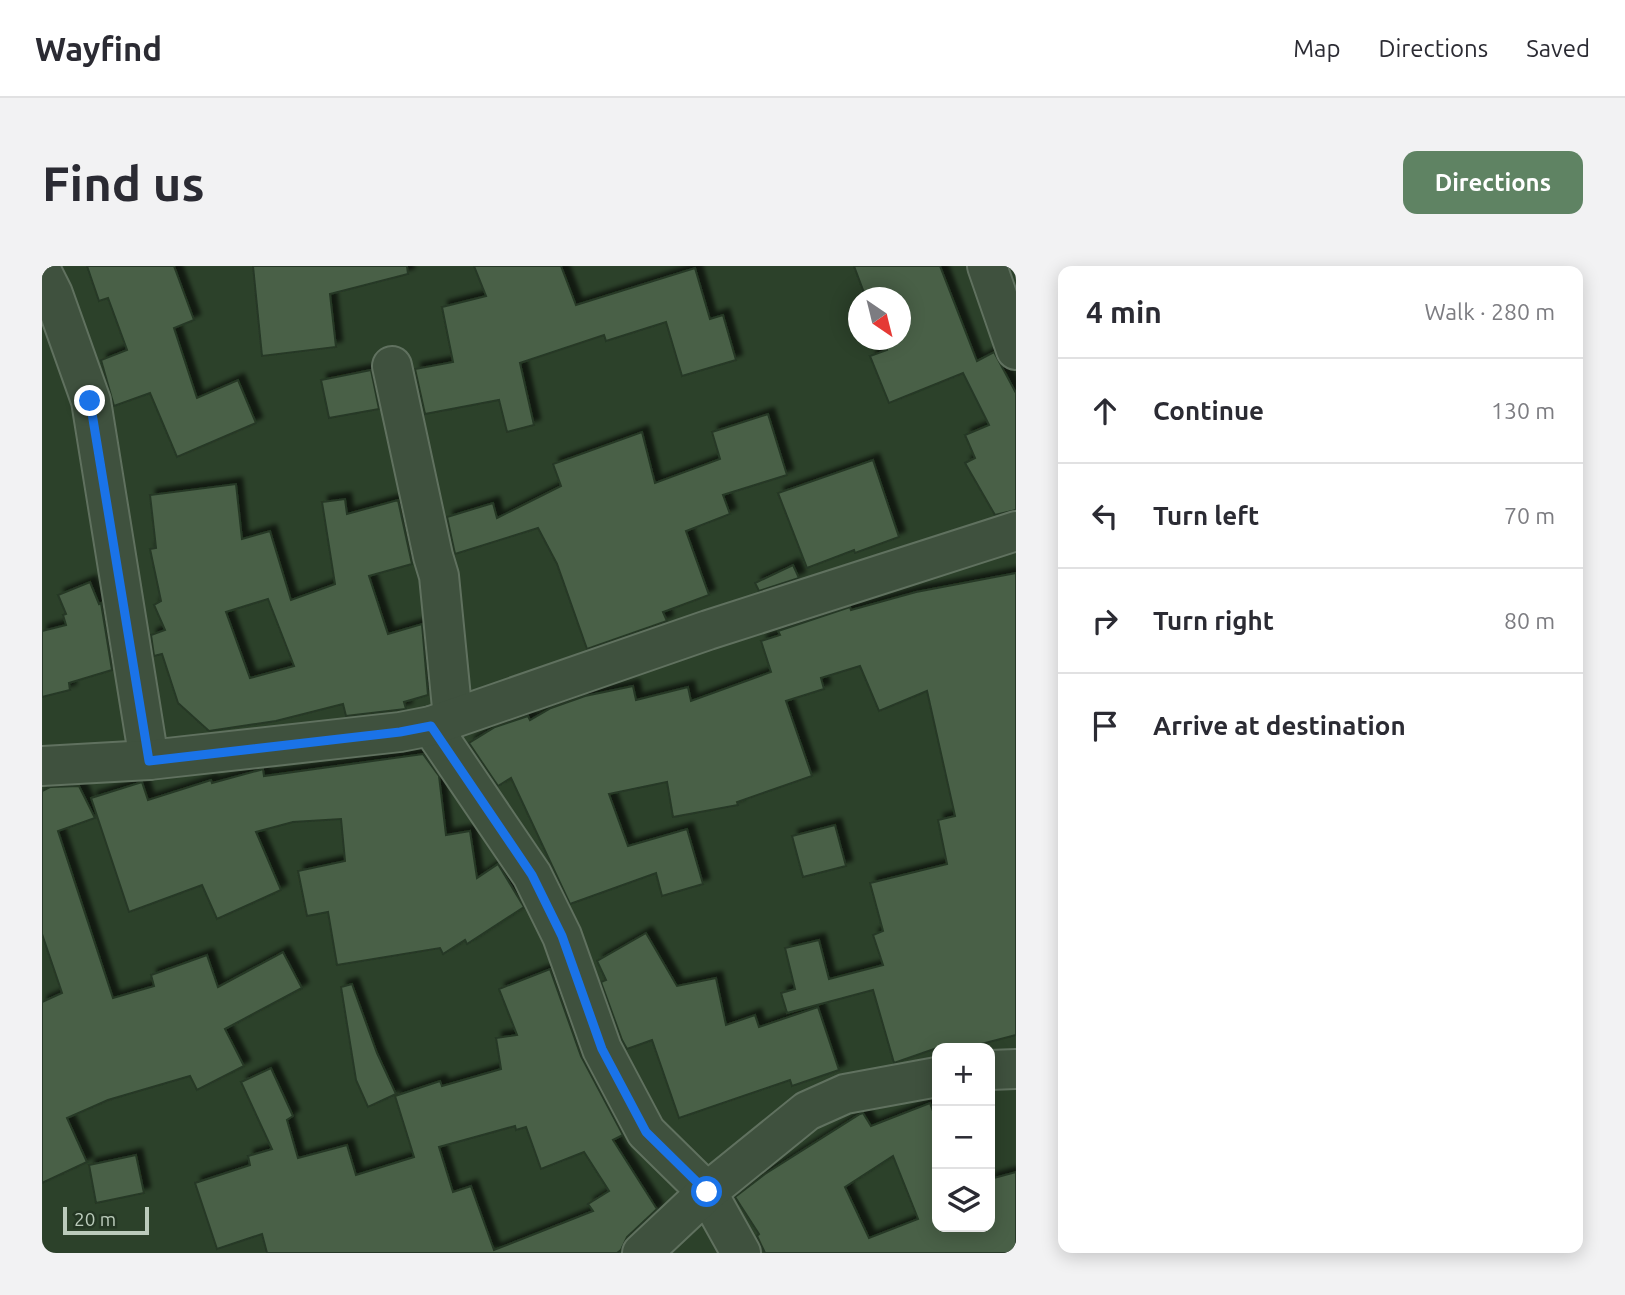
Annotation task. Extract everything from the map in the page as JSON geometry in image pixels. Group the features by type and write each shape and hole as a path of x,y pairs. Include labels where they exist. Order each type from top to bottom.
{"street":[{"path":"987,266 1016,350"},
{"path":"42,272 53,293 90,401 149,761"},
{"path":"392,366 439,576 442,722 532,875 562,936 602,1049 646,1132 707,1192 741,1253"},
{"path":"42,766 149,761 400,732 442,722 708,630 1016,531"},
{"path":"995,1070 1016,1069"},
{"path":"642,1253 707,1192 807,1111 845,1094 932,1078"}],"building":[{"path":"87,266 174,266 194,320 174,328 197,398 238,380 256,423 177,457 150,393 114,406 101,360 127,350 108,298 99,301"},
{"path":"253,266 407,266 408,274 330,294 336,347 262,356"},
{"path":"474,266 561,266 576,305 695,268 710,319 723,315 736,360 682,376 666,322 606,341 604,335 520,363 534,425 507,432 499,400 425,414 415,369 453,362 442,307 486,296"},
{"path":"854,266 940,266 977,361 994,352 1016,393 1016,510 995,515 965,463 975,458 965,435 989,425 963,373 889,403 870,356 887,350 911,350 911,287 862,287"},
{"path":"371,370 379,409 329,418 321,380"},
{"path":"768,414 787,475 723,495 730,514 686,531 709,595 663,612 667,621 587,649 557,564 538,528 455,554 447,517 493,503 497,518 561,486 553,464 642,432 655,483 720,459 712,432"},
{"path":"873,460 899,537 807,568 778,493"},
{"path":"236,484 242,539 270,531 291,600 335,584 322,502 345,499 347,514 398,500 412,564 369,576 388,634 422,624 428,695 404,702 406,709 346,716 343,704 276,721 209,731 178,703 162,654 154,656 151,635 165,630 154,605 161,601 150,549 156,548 150,495","holes":["268,599 294,666 250,678 226,612"]},
{"path":"793,565 799,578 759,591 755,583"},
{"path":"1016,573 1016,1035 985,1043 932,1043 932,1050 894,1063 873,990 787,1013 781,993 795,989 785,948 819,940 829,979 883,965 873,935 883,931 870,883 947,864 938,820 955,816 927,691 879,711 860,666 821,678 824,689 786,701 812,776 737,802 738,805 673,817 667,782 609,794 628,846 687,829 703,884 662,896 656,873 570,904 511,778 498,786 469,743 495,727 528,716 530,720 551,708 585,696 633,686 636,700 688,687 691,701 771,672 761,641 780,635 778,631 850,607 851,610 916,592"},
{"path":"90,582 99,604 101,603 112,670 69,683 70,690 42,697 42,631 66,625 63,615 66,614 58,595"},
{"path":"423,754 439,776 446,835 470,831 477,878 498,864 524,907 467,944 465,940 443,954 440,948 337,965 328,912 307,916 298,871 345,861 341,819 293,822 256,832 281,890 217,919 202,885 129,912 91,798 142,782 148,800 211,780 212,783 263,769 264,776"},
{"path":"79,786 95,818 58,831 113,998 154,986 151,975 207,955 218,987 283,952 302,988 225,1029 244,1066 197,1090 190,1076 108,1100 67,1118 87,1162 42,1183 42,1002 62,993 42,934 42,791 50,787"},
{"path":"835,825 846,866 803,877 792,836"},
{"path":"646,933 677,986 716,978 726,1025 755,1015 759,1027 818,1007 839,1070 792,1086 790,1080 679,1118 652,1040 627,1049 622,1040 601,982 606,980 597,961"},
{"path":"550,969 581,1056 623,1135 613,1140 657,1209 627,1237 621,1250 617,1253 267,1253 262,1234 217,1249 195,1183 250,1165 248,1156 272,1149 241,1082 271,1068 293,1116 287,1120 298,1158 347,1145 356,1175 414,1157 395,1096 440,1081 442,1086 501,1069 496,1038 517,1035 499,989","holes":["515,1126 516,1130 526,1127 541,1169 584,1152 609,1191 588,1204 593,1211 494,1250 471,1186 453,1192 439,1147"]},
{"path":"352,984 377,1053 396,1094 368,1107 356,1080 341,987"},
{"path":"930,1103 932,1232 995,1232 995,1178 1016,1172 1016,1253 765,1253 757,1236 759,1234 735,1197 765,1174 863,1113 871,1126","holes":["893,1156 918,1219 869,1238 845,1187"]},
{"path":"136,1155 144,1193 96,1203 89,1165"}],"route":[{"path":"90,401 149,761 400,732 431,726 532,875 562,936 602,1049 646,1132 707,1192"}]}
